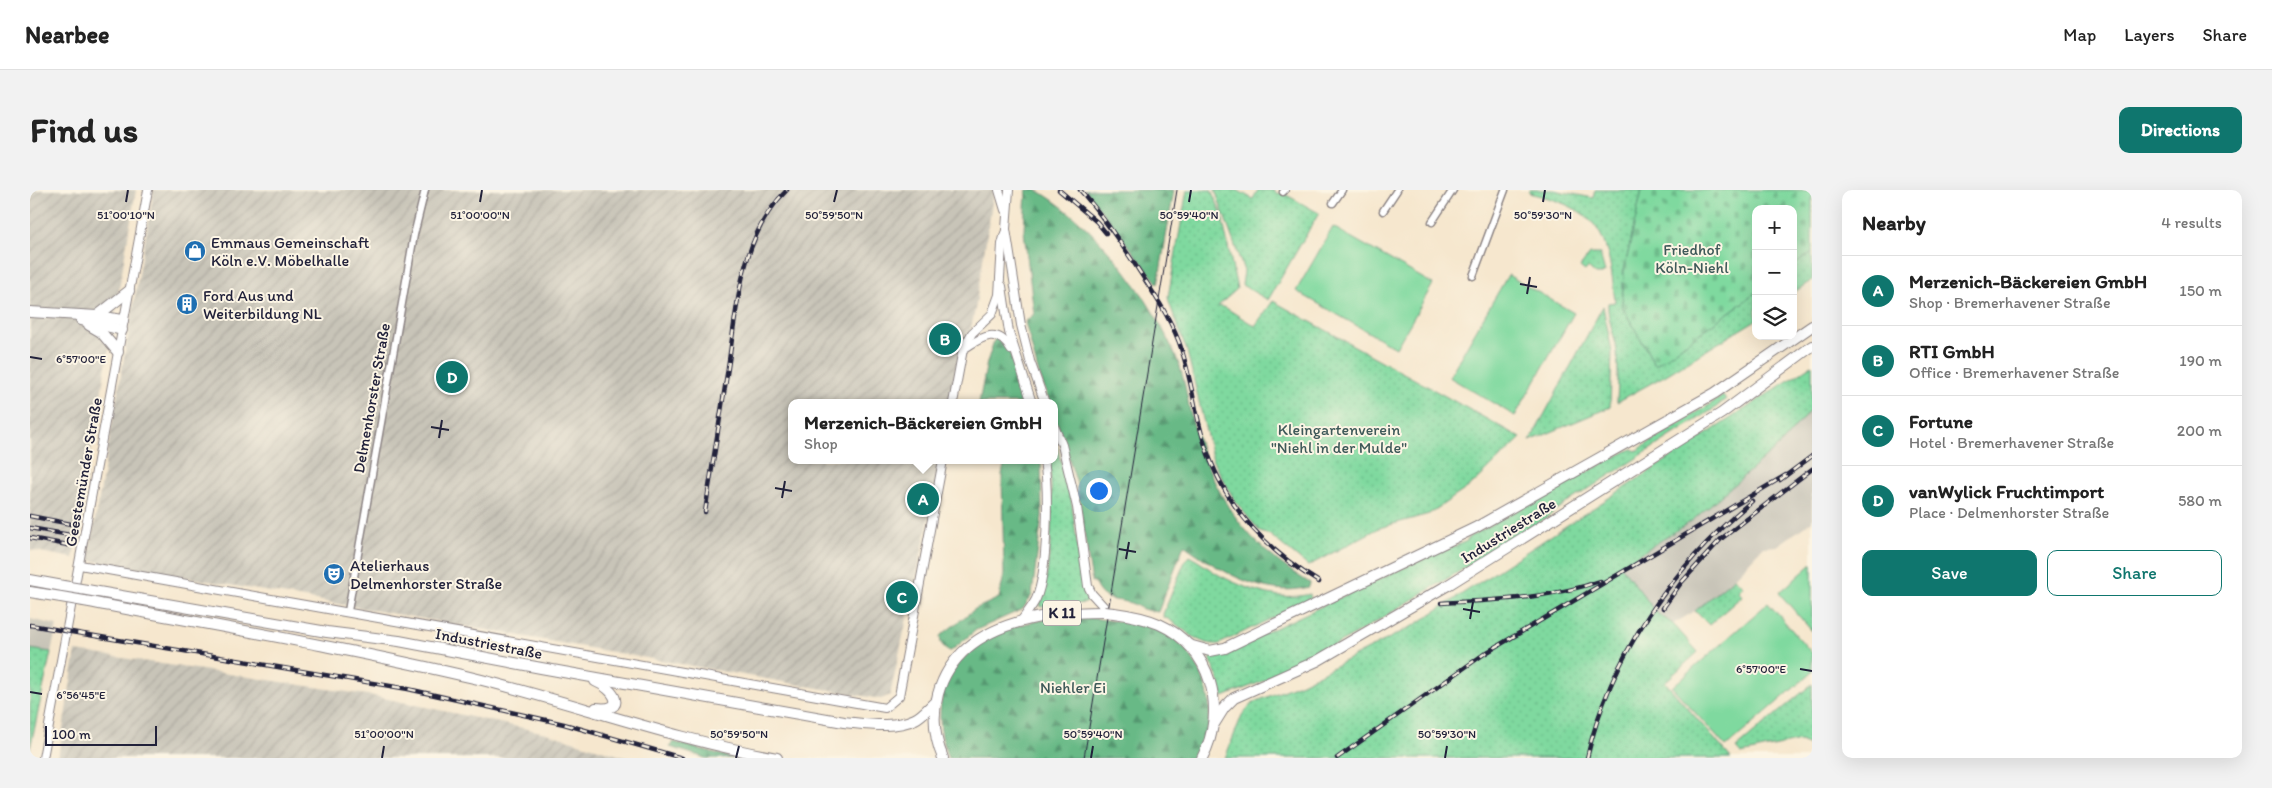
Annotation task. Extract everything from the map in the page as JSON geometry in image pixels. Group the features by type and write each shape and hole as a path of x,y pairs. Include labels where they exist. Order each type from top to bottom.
{"highway":[{"path":"97,316 129,290"},
{"path":"30,312 123,325"},
{"path":"78,318 97,316 123,325"},
{"path":"78,318 101,332 118,352"},
{"name":"Industriestraße","path":"1189,645 1210,651 1225,648 1475,528 1715,393 1812,326"},
{"name":"Industriestraße","path":"1214,724 1224,708 1234,698 1317,661 1448,585 1722,412 1812,346"},
{"name":"Industriestraße","path":"30,580 327,632 391,639 817,718 862,724 892,724 909,721 920,716 936,701"},
{"path":"30,592 384,657 603,709 614,704 616,699 610,689 580,675"},
{"name":"K 11","path":"942,758 935,732 936,701 940,686 954,661 972,643 984,635 1021,621 1053,614 1108,610 1155,622 1174,632 1189,645 1204,666 1212,688 1214,724 1202,758"},
{"path":"569,702 697,740 777,758"}],"street":[{"name":"Geestemünder Straße","path":"43,758 148,190"},
{"name":"Delmenhorster Straße","path":"348,611 413,242 425,190"},
{"path":"999,190 1007,220"},
{"path":"992,314 999,295 1002,244 1006,228 1009,190"},
{"path":"1333,203 1342,190"},
{"path":"1383,211 1397,190"},
{"path":"1432,222 1453,190"},
{"path":"1473,276 1505,190"},
{"path":"1006,228 1021,325 1030,361 1044,399"},
{"path":"1001,277 1006,312 1017,361 1031,399"},
{"path":"955,399 964,349 972,333 992,314 1004,310 1013,315 1021,325"},
{"path":"964,349 978,339 993,336 1006,341 1017,361"},
{"name":"K 11","path":"1058,437 1077,507 1087,581 1092,594 1108,610"},
{"name":"Industriestraße","path":"80,565 348,611 885,708 899,696 942,464"},
{"name":"K 11","path":"1021,621 1037,597 1040,584 1047,496 1044,464"}],"shaded area":[{"path":"30,190 136,190 73,558 30,550"},
{"path":"154,190 994,190 975,310 955,399 788,399 788,464 941,464 890,695 881,699 88,560"},
{"path":"1812,408 1812,521 1777,546 1763,547 1734,578 1695,611 1673,624 1657,613 1621,566 1693,520 1783,442"},
{"path":"30,619 57,625 51,652 30,649"},
{"path":"76,651 374,696 546,733 628,758 58,758"}],"green space":[{"path":"1026,190 1036,190 1063,208 1083,225 1120,265 1152,310 1176,357 1202,452 1223,497 1250,535 1287,568 1310,583 1309,587 1292,590 1259,586 1212,564 1184,545 1158,612 1144,609 1131,603 1113,600 1098,590 1094,582 1092,582 1076,481 1058,426 1058,399 1048,399 1038,371 1025,322 1034,314 1024,231"},
{"path":"1085,190 1174,190 1158,284"},
{"name":"Kleingartenverein \"Niehl in der Mulde\"","path":"1187,190 1211,190 1221,212 1237,289 1218,306 1226,308 1255,326 1273,301 1521,438 1473,484 1429,514 1379,528 1308,566 1270,535 1260,532 1235,501 1213,461 1187,351 1169,302 1168,297"},
{"path":"1215,190 1237,190 1253,199 1258,190 1272,190 1279,194 1281,192 1319,213 1268,300 1242,285 1244,271"},
{"path":"1529,190 1553,190 1593,198 1595,190 1642,190 1624,271 1622,306 1655,365 1752,296 1752,322 1666,375 1617,402 1617,353 1608,308 1608,303 1615,302 1609,258 1604,241 1586,217 1572,207 1529,193"},
{"name":"Friedhof Köln-Niehl","path":"1642,190 1812,190 1812,252 1797,263 1797,205 1752,205 1752,296 1655,365 1622,306 1624,271"},
{"path":"1333,227 1433,284 1396,348 1296,291"},
{"path":"1812,252 1812,280 1797,290 1797,263"},
{"path":"1590,254 1600,254 1605,272 1595,274 1588,268 1585,271 1580,267"},
{"path":"1508,275 1574,313 1515,416 1449,377"},
{"path":"1603,306 1612,352 1610,407 1530,441"},
{"path":"995,338 1008,348 1026,399 980,399 987,362"},
{"path":"1812,365 1812,408 1783,442 1693,520 1621,566 1657,613 1673,624 1698,652 1665,682 1731,758 1225,758 1242,715 1252,703 1302,683 1413,626"},
{"path":"1723,396 1726,399 1715,408 1568,502 1534,526 1349,638 1266,680 1223,697 1210,659 1212,656 1412,564 1467,541 1469,537 1609,460 1632,449 1636,451"},
{"path":"1058,451 1071,498 1082,581 1088,600 1086,603 1041,607 1040,604 1047,572 1051,533 1050,464 1058,464"},
{"path":"1004,464 1041,464 1042,516 1032,595 1023,609 976,630 951,651 946,650 941,643 940,636 975,609 999,598 1004,575 1002,475"},
{"path":"1189,556 1219,575 1251,589 1263,593 1286,596 1310,594 1311,599 1219,644 1203,642 1164,617 1163,614 1186,559"},
{"path":"1812,564 1812,631 1779,593"},
{"path":"1734,578 1743,586 1738,591 1742,596 1709,625 1695,611"},
{"path":"1768,603 1812,653 1812,672 1726,747 1672,687"},
{"name":"Niehler Ei","path":"1082,617 1134,623 1135,621 1158,630 1159,628 1175,639 1188,653 1199,668 1206,686 1209,704 1209,722 1205,740 1196,758 948,758 941,730 941,704 947,682 959,663 976,647 997,634 1021,625 1052,618"},
{"path":"30,649 51,652 30,749"},
{"path":"1812,684 1812,746 1800,741 1741,754 1736,748"},
{"path":"674,742 733,758 706,758 670,747"}],"tram line":[{"path":"1084,758 1177,190"}],"railway":[{"path":"705,512 743,276 759,229 771,209 787,190"},
{"path":"1059,190 1097,222 1106,233"},
{"path":"1080,190 1102,217 1134,263 1159,302 1175,332 1187,367 1204,442 1212,464 1234,505 1263,540 1280,555 1319,582"},
{"path":"1780,480 1812,456"},
{"path":"1663,608 1681,583 1721,539 1812,469"},
{"path":"1337,758 1484,654 1786,475"},
{"path":"1587,758 1597,720 1611,684 1628,649 1649,616 1671,584 1696,554 1752,501"},
{"path":"30,516 71,524"},
{"path":"30,528 70,535"},
{"path":"30,538 68,545"},
{"path":"1441,603 1542,595 1561,592 1600,581"},
{"path":"30,625 408,689 564,724 682,758"}],"place":[{"name":"Emmaus Gemeinschaft Köln e.V. Möbelhalle","path":"195,251"},
{"name":"Ford Aus und Weiterbildung NL","path":"187,304"},
{"name":"RTI GmbH","path":"945,339"},
{"name":"vanWylick Fruchtimport","path":"452,377"},
{"name":"Merzenich-Bäckereien GmbH","path":"923,499"},
{"name":"Atelierhaus Delmenhorster Straße","path":"334,574"},
{"name":"Fortune","path":"902,597"}]}
